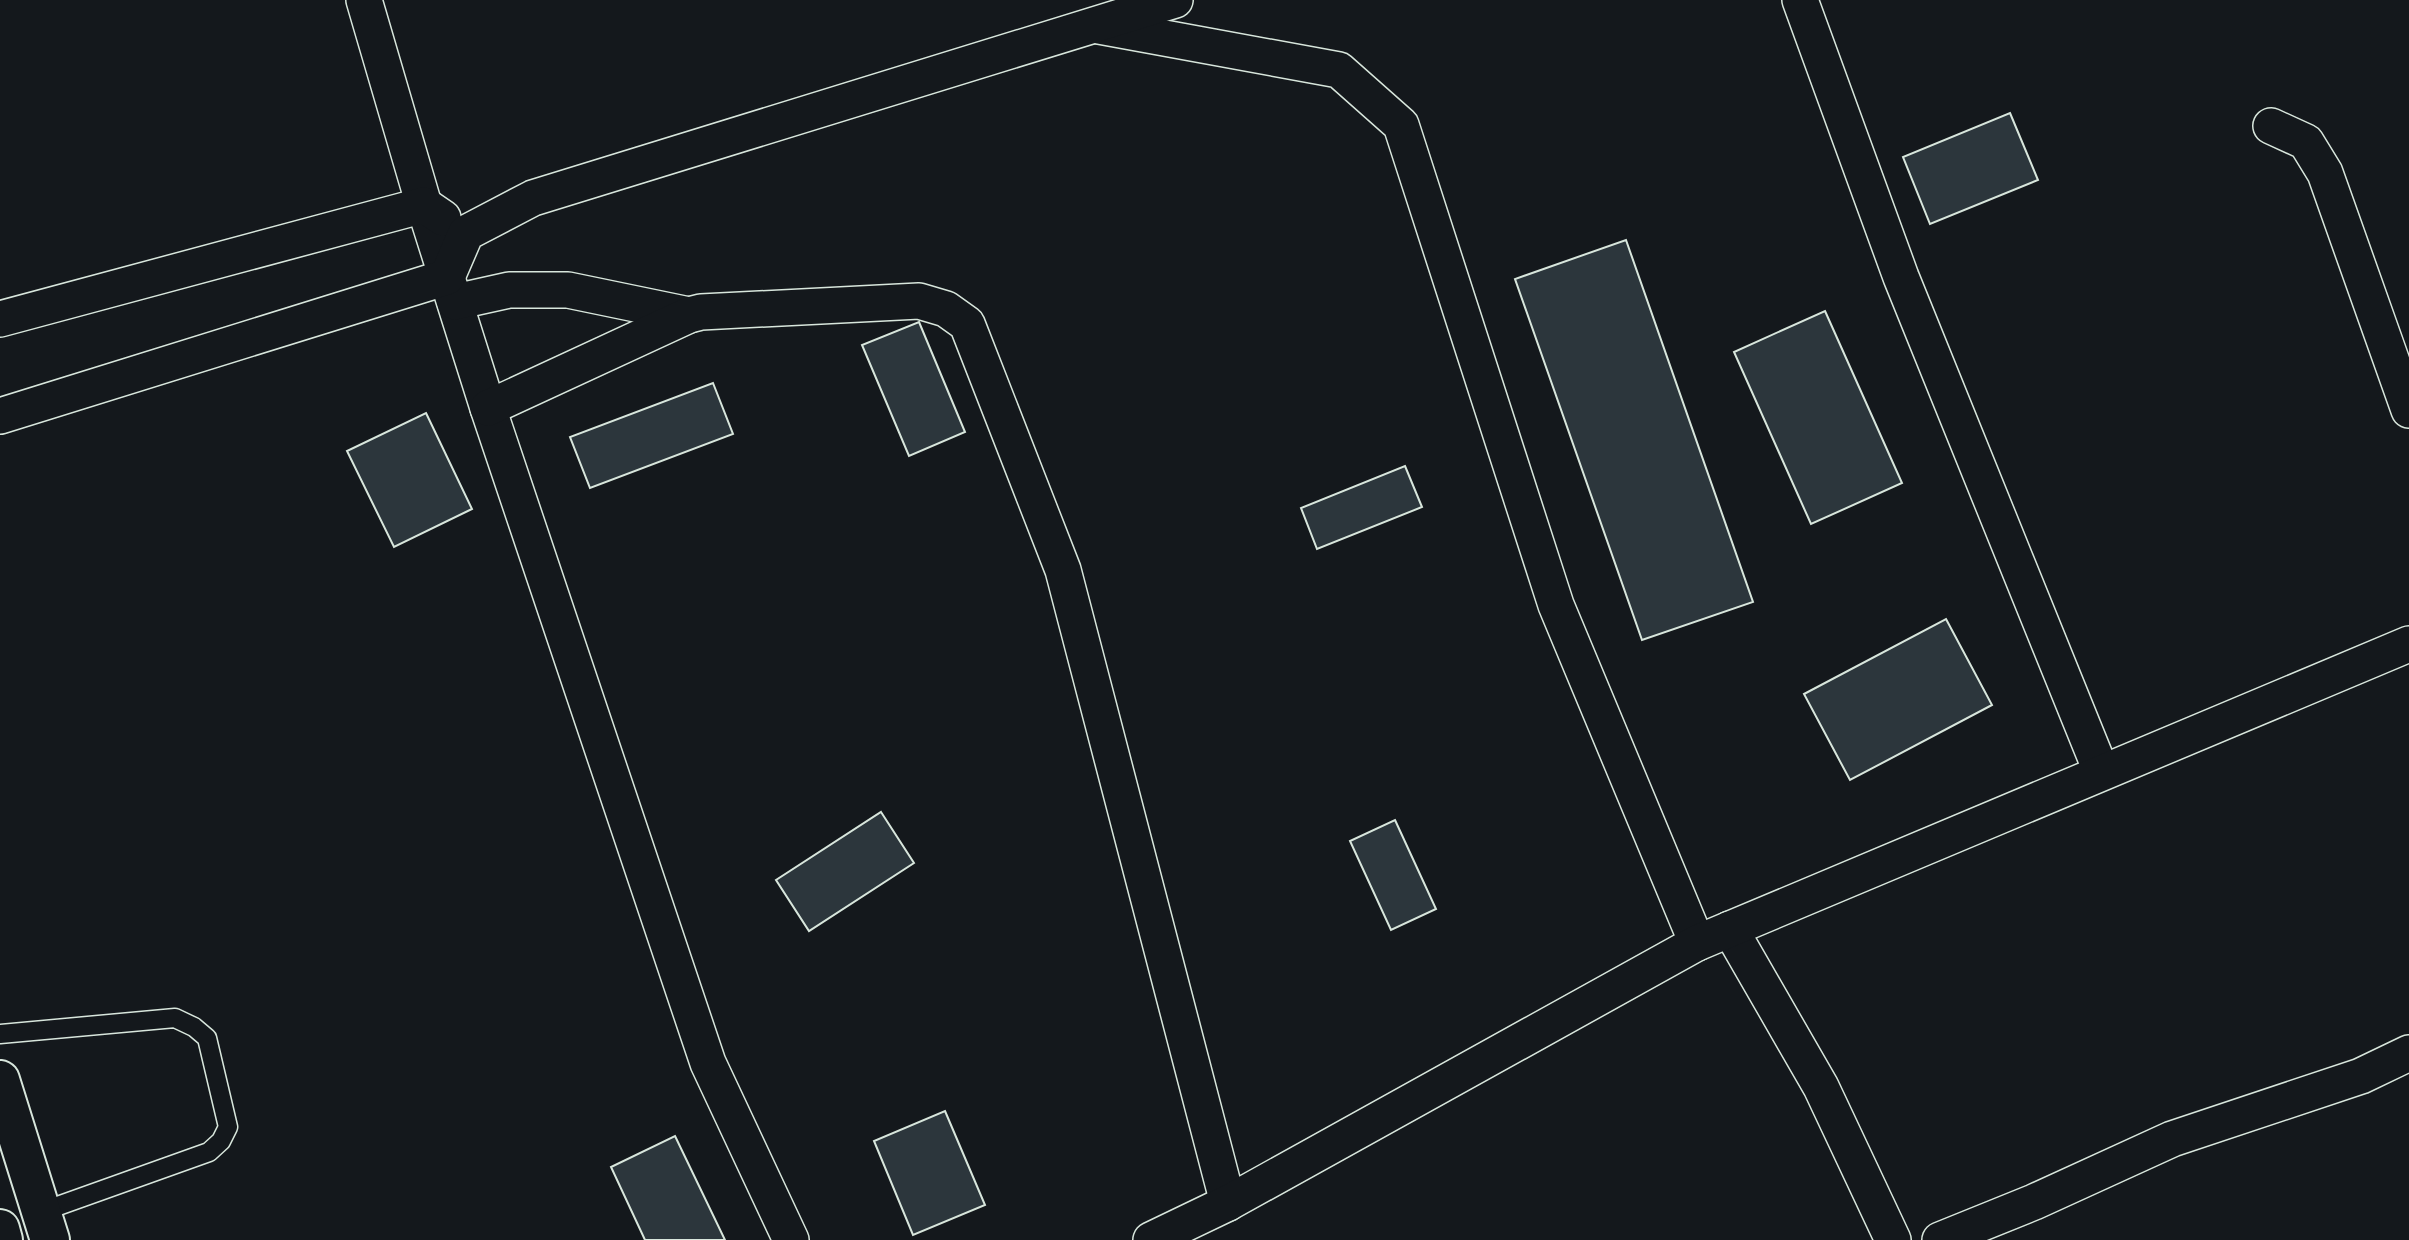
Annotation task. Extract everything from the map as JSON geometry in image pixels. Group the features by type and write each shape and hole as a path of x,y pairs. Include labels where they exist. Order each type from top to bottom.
{"highway":[{"path":"0,1080 45,1226"},
{"path":"0,1229 3,1240"}],"street":[{"path":"364,0 424,205 488,408 708,1063 791,1240"},
{"path":"451,289 466,233 533,198 1175,0"},
{"path":"1800,0 1901,277 2101,771"},
{"path":"1097,25 1339,70 1401,125 1556,605 1697,943"},
{"path":"2271,127 2306,142 2325,173 2409,410"},
{"path":"0,319 424,205 466,233"},
{"path":"0,416 451,289 568,290 689,314"},
{"path":"488,408 689,314 919,301 946,309 967,324 1063,570 1228,1203"},
{"path":"1151,1240 1228,1203 1697,943 2101,771 2409,644"},
{"path":"1730,929 1821,1087 1894,1240"},
{"path":"1940,1240 2034,1202 2172,1139 2361,1076 2409,1054"}],"lane":[{"path":"0,1034 175,1018 194,1027 207,1038 228,1127 221,1141 209,1152 45,1226"}],"building":[{"path":"2010,113 2038,180 1930,224 1903,157"},
{"path":"1626,240 1753,602 1642,640 1515,279"},
{"path":"1825,311 1902,483 1811,524 1734,352"},
{"path":"919,322 965,432 909,456 862,345"},
{"path":"713,383 733,434 590,488 570,437"},
{"path":"426,413 472,509 394,547 347,451"},
{"path":"1405,466 1422,507 1317,549 1301,508"},
{"path":"1946,619 1992,705 1850,780 1804,694"},
{"path":"881,812 914,863 809,931 776,880"},
{"path":"1395,820 1436,909 1391,930 1350,841"},
{"path":"945,1111 985,1205 913,1235 874,1141"},
{"path":"675,1136 725,1240 645,1240 611,1167"}]}
